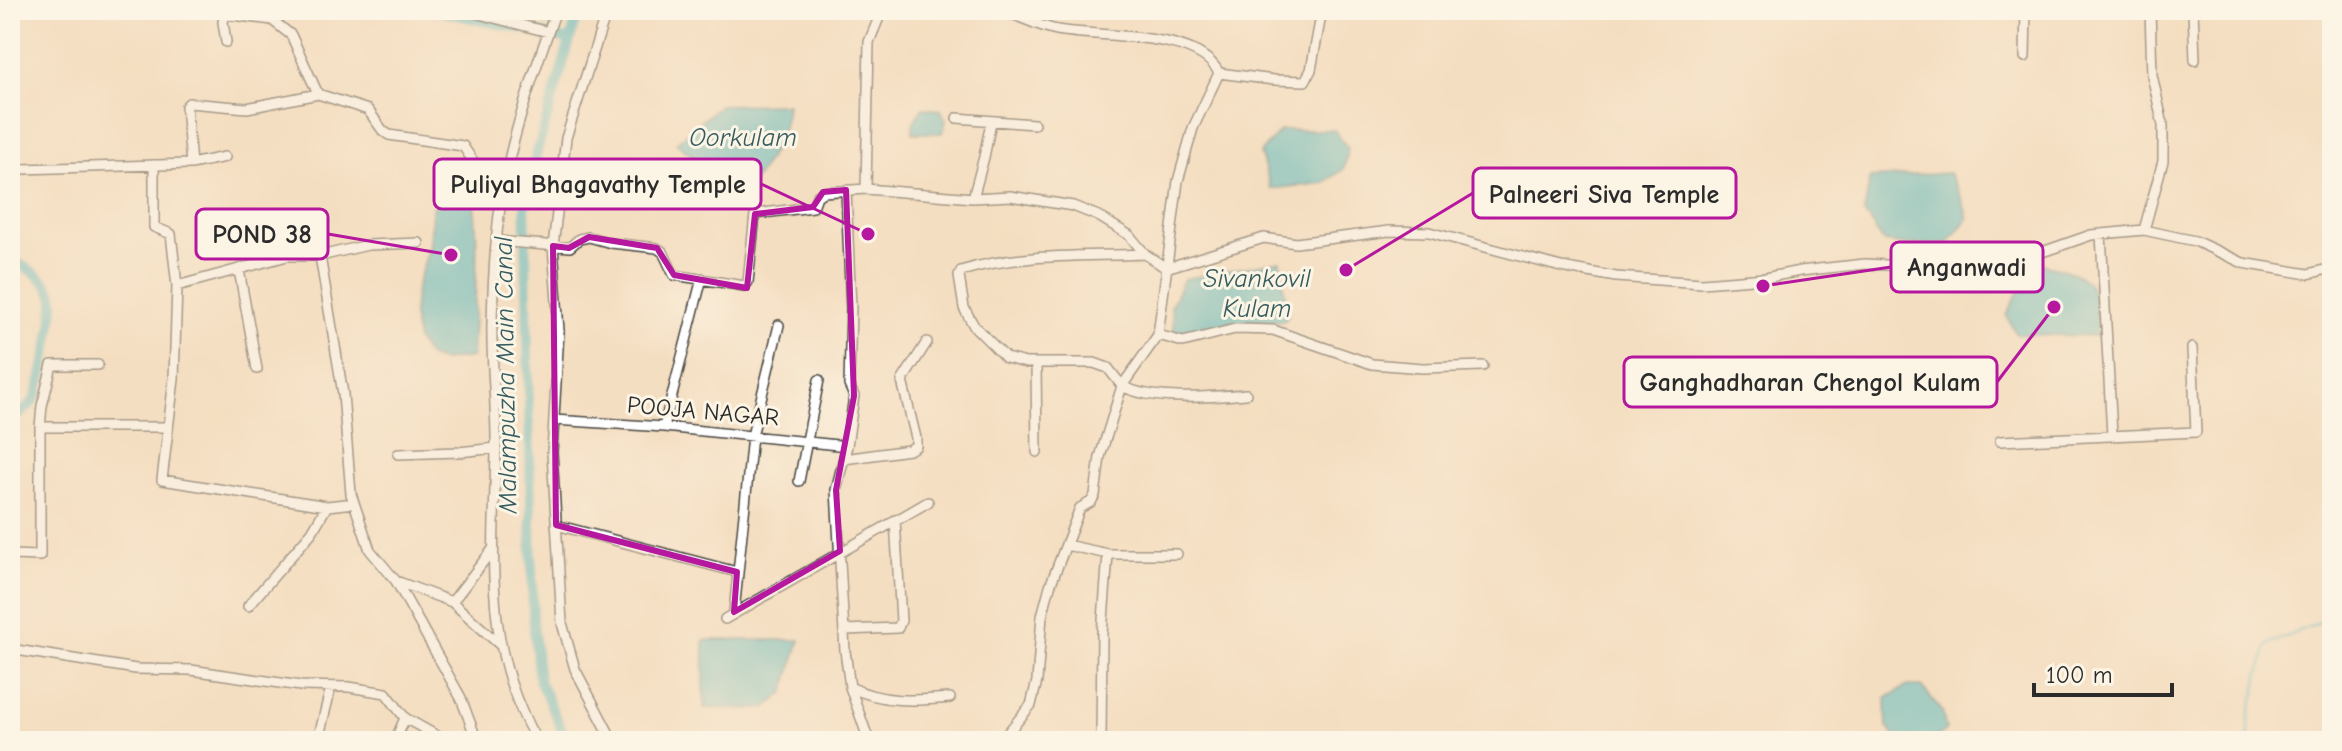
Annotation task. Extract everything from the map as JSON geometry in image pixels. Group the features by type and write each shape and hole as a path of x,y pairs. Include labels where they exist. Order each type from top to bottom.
{"street":[{"path":"464,10 547,37"},
{"path":"537,741 525,721 510,683 496,631 492,326 502,241 501,203 526,96 556,10"},
{"path":"607,10 566,138 553,246 559,331 552,452 562,623 575,669 613,741"},
{"path":"866,189 869,42 882,10"},
{"path":"998,10 1054,30 1163,40 1213,60 1219,73"},
{"path":"1219,73 1305,81 1311,70 1322,10"},
{"path":"2025,57 2026,10"},
{"path":"2144,230 2163,161 2163,125 2152,75 2150,10"},
{"path":"2193,10 2195,60"},
{"path":"2329,10 2332,39"},
{"path":"226,42 224,12 272,20 291,35 318,94"},
{"path":"1001,741 1031,705 1037,681 1042,616 1050,586 1080,508 1091,502 1095,495 1100,457 1122,386 1158,335 1178,181 1193,128 1219,73"},
{"path":"191,164 186,106 189,103 247,108 318,94 368,110 389,135 463,146 501,203"},
{"path":"957,118 1034,124"},
{"path":"973,198 991,122"},
{"path":"10,167 191,164 225,157"},
{"path":"154,165 154,227 171,234 177,286 174,379 162,480 327,506 354,503"},
{"path":"502,241 570,247 579,239 589,237 611,243 657,248 663,252 674,275 745,286 748,282 755,214 813,207 817,196 823,192 866,189 973,198 1010,196 1073,206 1098,216 1129,235 1145,254 1166,268"},
{"path":"846,190 851,308 849,385 854,396 847,446 836,490 850,687 869,741"},
{"path":"1166,268 1264,238 1296,243 1389,231 1469,241 1561,267 1616,277 1702,283 1865,264 1951,268 2022,259 2101,234 2144,230 2195,241 2243,263 2308,274 2332,268"},
{"path":"2101,234 2112,435"},
{"path":"177,286 287,256 320,256 368,245 419,243"},
{"path":"1145,254 984,264 961,271 964,308 974,326 1006,358 1036,363 1094,363 1108,368 1122,386 1136,393 1246,394"},
{"path":"320,256 343,394 351,494 370,550 396,581 461,698 477,741"},
{"path":"239,270 257,369"},
{"path":"664,427 702,278"},
{"path":"734,612 752,436 779,325"},
{"path":"1158,335 1183,342 1235,329 1273,330 1372,364 1423,368 1483,366"},
{"path":"844,459 909,450 916,446 902,381 927,342"},
{"path":"2000,441 2196,432 2192,348"},
{"path":"1036,363 1037,452"},
{"path":"10,555 40,556 40,427 52,365 98,365"},
{"path":"799,481 819,380"},
{"name":"POOJA NAGAR","path":"554,420 664,427 847,446"},
{"path":"40,427 166,427"},
{"path":"398,454 496,448"},
{"path":"725,619 928,502"},
{"path":"248,606 312,532 327,506"},
{"path":"844,630 898,628 901,621 895,520"},
{"path":"556,525 737,572"},
{"path":"1066,545 1102,550 1108,554 1177,554"},
{"path":"452,602 493,549"},
{"path":"1101,741 1102,634 1108,554"},
{"path":"396,581 452,602 501,646"},
{"path":"10,649 136,669 191,670 301,686 386,693 405,718 437,736 437,741"},
{"path":"319,736 331,687"},
{"path":"850,687 865,695 906,702 950,698"},
{"path":"395,741 405,718"}],"highlighted area":[{"path":"846,190 854,396 836,490 840,551 734,612 737,572 556,525 553,246 569,248 589,237 657,248 674,275 747,288 755,214 813,207 823,192"}],"water":[{"name":"Oorkulam","path":"787,104 779,139 748,189 723,184 719,162 699,161 676,143 720,105"},
{"path":"922,108 941,110 946,121 942,133 913,133 913,124"},
{"path":"1281,130 1334,130 1348,149 1344,169 1323,183 1271,189 1260,153"},
{"path":"458,169 466,171 475,211 472,357 442,361 429,357 417,340 413,316 416,289 430,244 432,213 443,179"},
{"path":"1949,173 1968,219 1948,243 1907,245 1884,242 1864,213 1870,178"},
{"name":"Sivankovil Kulam","path":"1280,261 1288,316 1284,321 1238,321 1182,337 1174,332 1171,306 1184,279"},
{"path":"2035,262 2068,271 2087,282 2095,302 2097,336 2016,334 2006,315"},
{"path":"704,640 800,640 784,693 764,709 704,708"},
{"path":"1908,686 1921,686 1942,711 1946,730 1938,736 1899,741 1887,727 1886,698"}],"waterway":[{"path":"434,10 522,29"},
{"name":"Malampuzha Main Canal","path":"567,741 539,680 533,622 525,193 579,10"},
{"path":"541,33 570,41"},
{"path":"10,259 40,278 50,289 54,302 48,347 37,392 29,406 10,421"},
{"path":"2332,292 2328,326 2332,373"},
{"path":"2249,741 2249,716 2267,645 2332,617"}],"place":[{"name":"Puliyal Bhagavathy Temple","path":"868,234"},
{"name":"POND 38","path":"451,255"},
{"name":"Palneeri Siva Temple","path":"1346,270"},
{"name":"Anganwadi","path":"1763,286"},
{"name":"Ganghadharan Chengol Kulam","path":"2054,307"}]}
